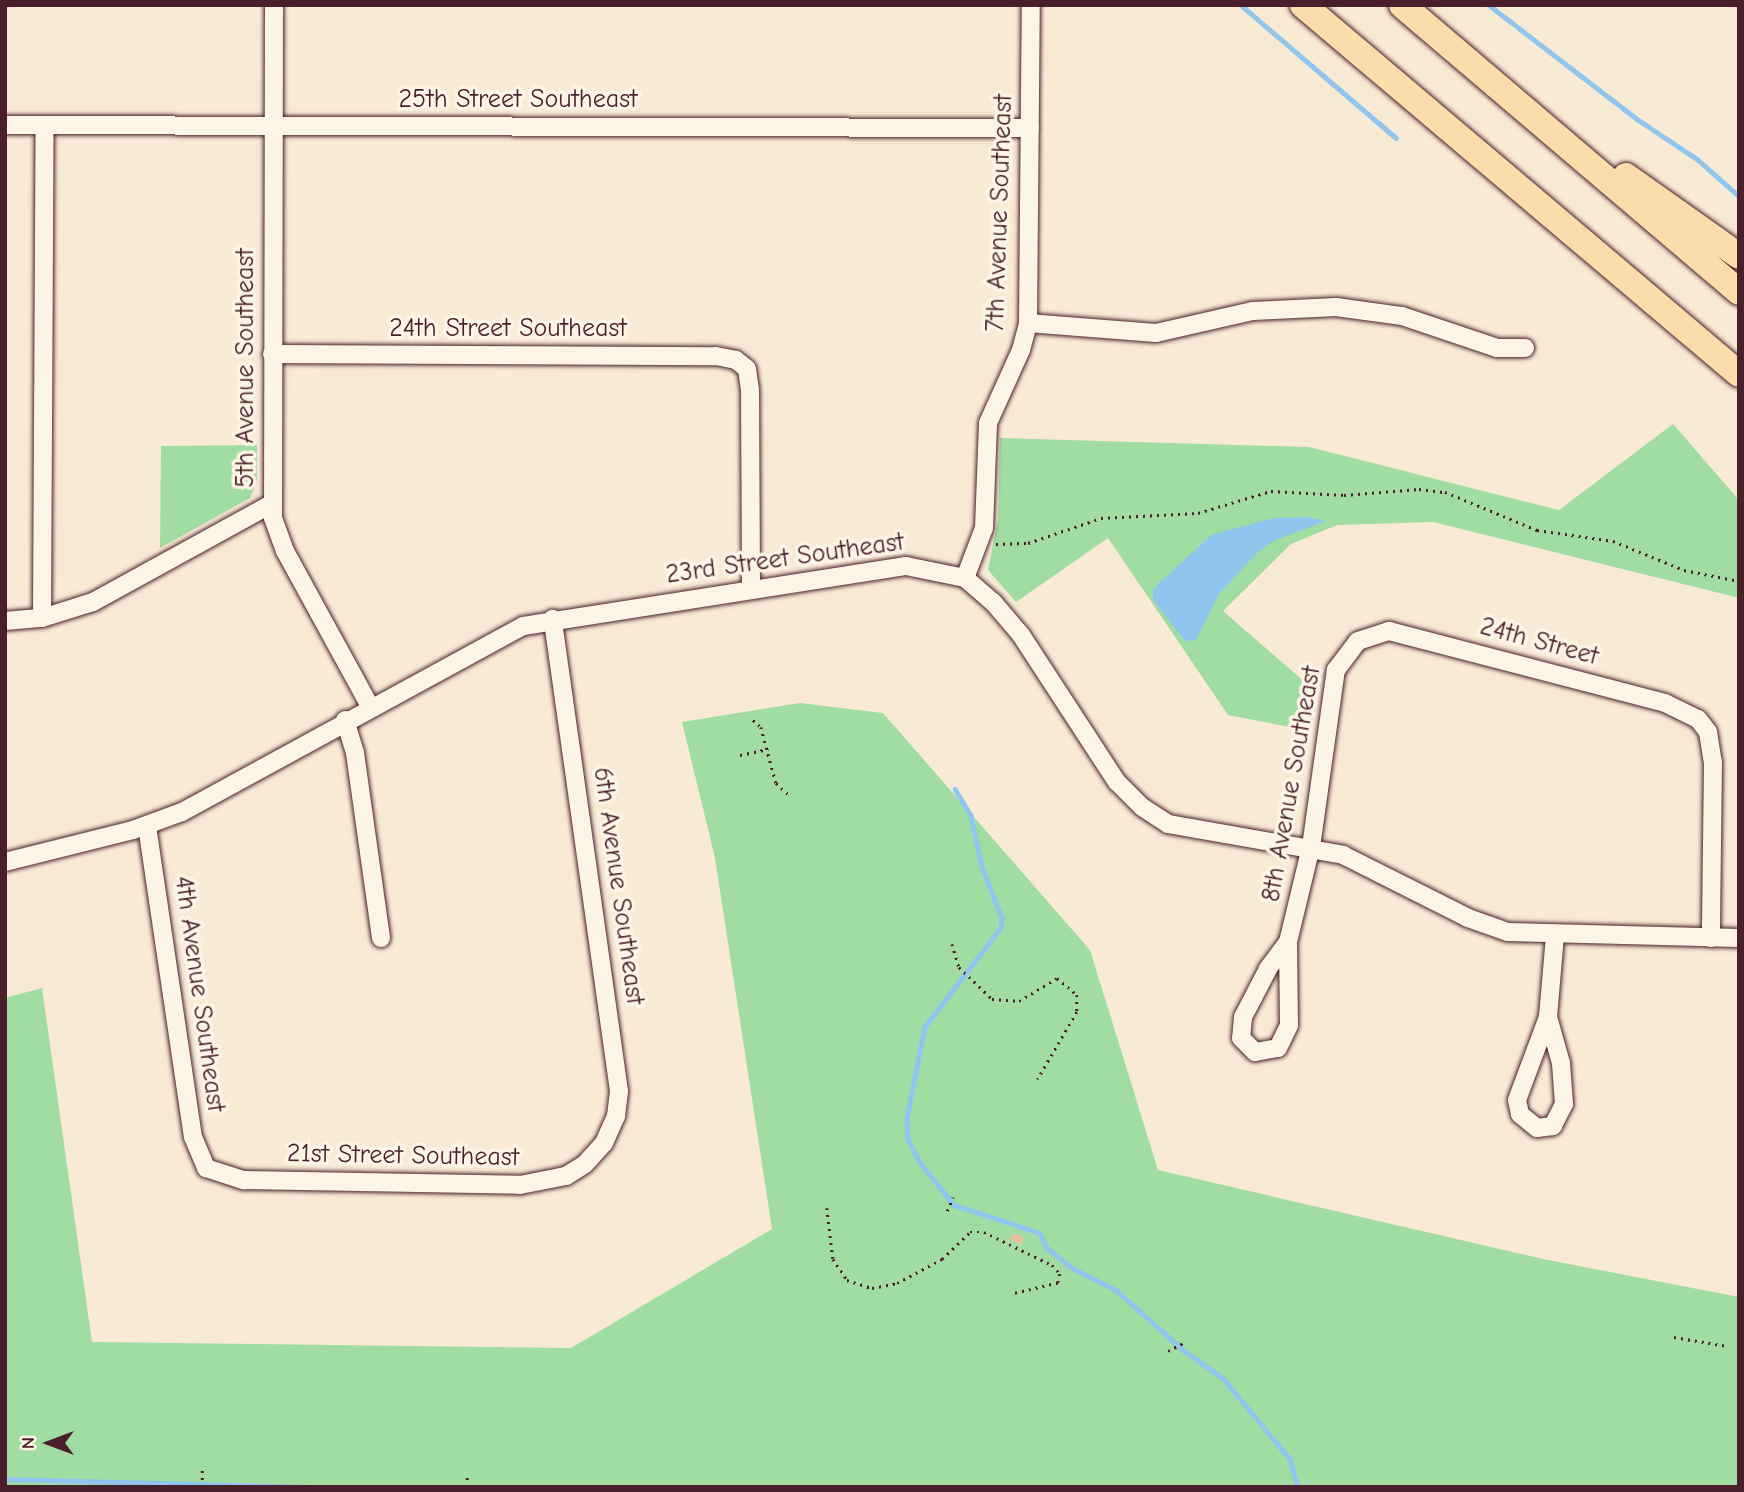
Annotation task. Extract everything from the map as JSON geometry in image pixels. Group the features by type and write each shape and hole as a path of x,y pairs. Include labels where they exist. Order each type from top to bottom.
{"highway":[{"path":"1303,5 1739,374"},
{"path":"1407,9 1739,256"},
{"path":"1407,9 1739,292"}],"street":[{"name":"5th Avenue Southeast","path":"274,5 271,504 285,551 370,706"},
{"name":"7th Avenue Southeast","path":"965,578 981,542 988,423 1021,350 1028,323 1031,5"},
{"name":"25th Street Southeast","path":"5,125 1030,128"},
{"path":"42,618 45,125"},
{"path":"1028,323 1156,333 1254,311 1336,307 1402,316 1497,348 1525,348"},
{"name":"24th Street Southeast","path":"272,354 716,356 742,363 750,390 751,589"},
{"path":"5,621 42,618 93,602 271,504"},
{"name":"23rd Street Southeast","path":"5,862 147,826 213,797 370,706 514,630 553,619 898,566 925,567 965,578"},
{"path":"965,578 1021,635 1107,769 1142,807 1188,830 1311,847 1353,859 1492,928 1555,936 1739,938"},
{"name":"6th Avenue Southeast","path":"553,619 620,1091 611,1129 594,1156"},
{"name":"24th Street","path":"1358,641 1378,632 1408,634 1665,702 1702,724 1713,762 1710,938"},
{"name":"8th Avenue Southeast","path":"1288,942 1268,969 1242,1017 1241,1038 1255,1052 1278,1048 1287,1036 1292,987 1288,942 1311,847 1332,688 1341,658 1358,641"},
{"path":"345,720 355,753 381,938"},
{"name":"4th Avenue Southeast","path":"147,826 193,1137 206,1168"},
{"path":"1548,1017 1561,1063 1564,1104 1553,1126 1537,1128 1520,1114 1517,1100 1548,1017 1555,936"},
{"name":"21st Street Southeast","path":"206,1168 244,1180 520,1185 566,1176 594,1156"}],"path":[{"path":"981,542 1028,542 1101,518 1198,513 1271,491 1344,495 1434,489 1537,530 1614,541 1684,570 1739,580"},
{"path":"753,720 761,727 776,783 789,795"},
{"path":"740,755 768,749"},
{"path":"952,944 959,967 992,999 1019,1001 1057,978 1077,995 1076,1013 1038,1079"},
{"path":"947,1211 953,1197"},
{"path":"827,1208 833,1259 848,1280 872,1288 897,1283 942,1259 970,1232 984,1232 1052,1265 1060,1274 1058,1283 1012,1294"},
{"path":"1674,1337 1727,1346"},
{"path":"1168,1351 1185,1342"},
{"path":"202,1469 202,1487"},
{"path":"467,1477 467,1487"}],"green space":[{"path":"1673,424 1739,500 1739,598 1433,522 1337,525 1291,544 1223,611 1315,691 1310,731 1228,715 1108,538 1016,602 988,570 998,520 1000,438 1309,447 1559,510"},
{"path":"257,445 257,482 250,498 160,548 161,446"},
{"path":"800,703 883,713 1090,950 1158,1170 1543,1259 1739,1297 1739,1487 5,1487 5,998 42,988 92,1342 571,1348 772,1229 715,858 682,722"}],"water":[{"path":"1308,517 1326,521 1273,541 1257,553 1219,594 1196,640 1185,641 1153,600 1153,589 1211,535 1274,518"}],"building":[{"path":"1014,1233 1024,1238 1020,1245 1010,1239"}],"waterway":[{"path":"1241,5 1396,138"},
{"path":"1489,5 1637,119 1697,159 1739,196"},
{"path":"955,789 971,816 982,867 1002,918 1001,928 925,1027 907,1119 908,1139 919,1161 954,1205 1040,1233 1047,1248 1074,1269 1116,1290 1183,1350 1223,1378 1290,1459 1298,1487"},
{"path":"5,1479 310,1487"}]}
